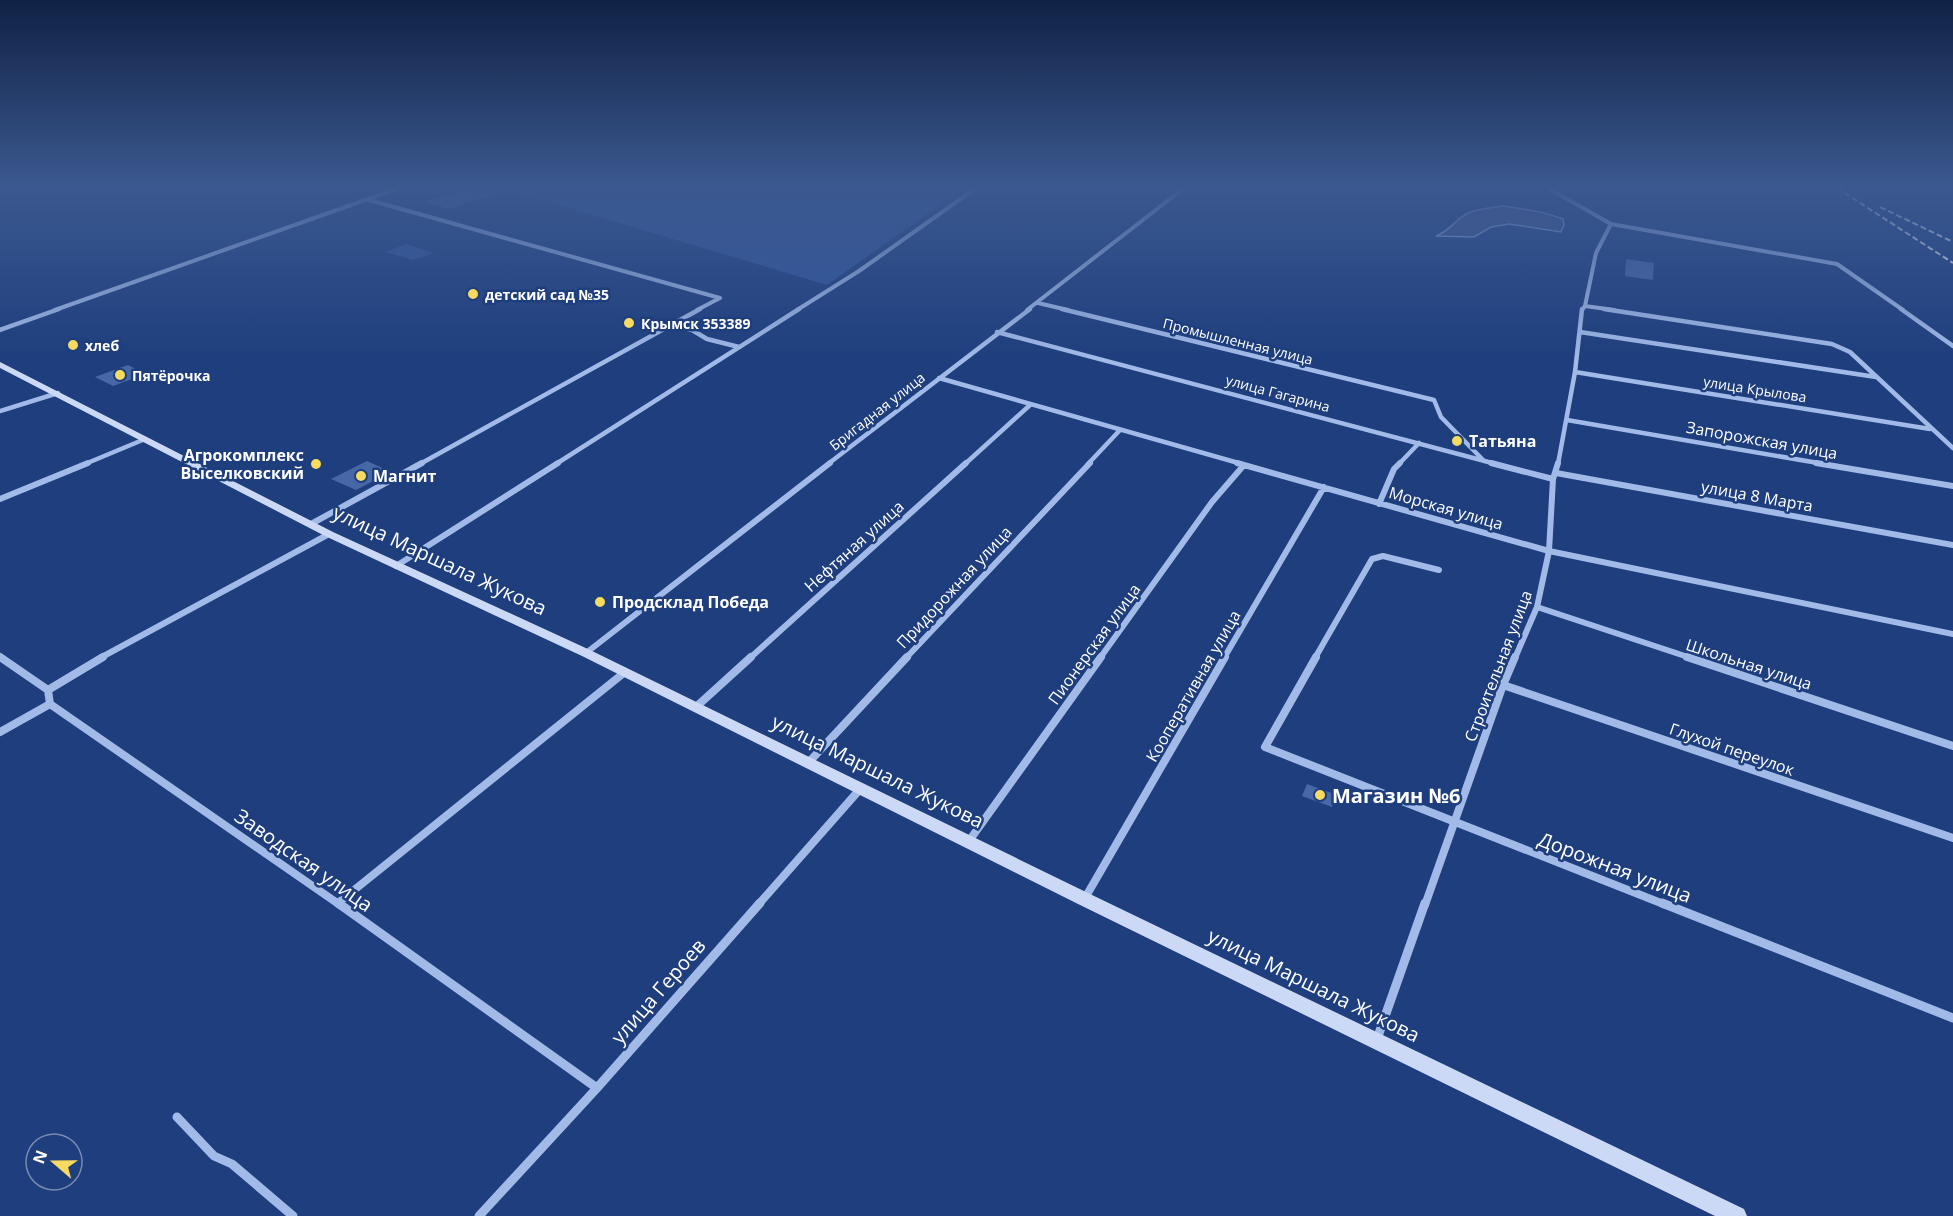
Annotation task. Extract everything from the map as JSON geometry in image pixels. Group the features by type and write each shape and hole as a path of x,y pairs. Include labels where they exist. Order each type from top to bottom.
{"main road":[{"name":"улица Маршала Жукова","path":"0,365 329,534 586,653 1084,899 1737,1216"}],"street":[{"path":"0,330 242,245"},
{"path":"311,524 720,298 529,245"},
{"path":"395,566 859,271 896,245"},
{"name":"Бригадная улица","path":"586,653 997,332 1113,245"},
{"name":"Строительная улица","path":"1377,1040 1503,685 1537,607 1548,551 1555,476 1575,372 1582,309 1586,306 1596,253 1600,245"},
{"path":"1725,245 1837,264 1953,346"},
{"name":"Промышленная улица","path":"1038,303 1434,400 1441,417 1484,461"},
{"path":"1586,306 1832,344 1850,352 1953,448"},
{"path":"671,325 692,330 707,339 739,347"},
{"name":"улица Гагарина","path":"997,332 1484,461 1555,476"},
{"path":"1580,332 1876,377"},
{"name":"улица Крылова","path":"1575,372 1931,429"},
{"name":"Морская улица","path":"939,378 1548,551 1953,634"},
{"path":"0,411 58,393"},
{"name":"Нефтяная улица","path":"696,707 1030,405"},
{"name":"Запорожская улица","path":"1567,420 1953,486"},
{"name":"Придорожная улица","path":"809,762 1120,430"},
{"path":"0,499 145,439"},
{"path":"1379,504 1394,469 1419,443"},
{"name":"Пионерская улица","path":"969,841 1212,502 1244,465"},
{"name":"улица 8 Марта","path":"1555,476 1953,545"},
{"name":"Кооперативная улица","path":"1084,899 1324,487"},
{"path":"48,690 81,669 329,534"},
{"name":"Дорожная улица","path":"1439,570 1383,555 1372,559 1265,747 1953,1018"},
{"name":"Школьная улица","path":"1537,607 1953,746"},
{"path":"0,657 48,690 50,704 0,732"},
{"path":"338,903 625,672"},
{"name":"Глухой переулок","path":"1503,685 1953,838"},
{"name":"Заводская улица","path":"50,704 338,903 597,1088"},
{"name":"улица Героев","path":"479,1216 597,1088 861,788"},
{"path":"177,1117 214,1156 232,1164 293,1216"}],"shaded area":[{"path":"408,245 434,253 413,260 385,252"},
{"path":"692,245 884,245 827,285"}],"building":[{"path":"1626,259 1654,263 1653,280 1625,276"},
{"name":"Пятёрочка","path":"128,365 146,374 113,386 95,377"},
{"name":"Магнит","path":"367,461 391,472 356,490 331,479"},
{"name":"Магазин №6","path":"1307,784 1337,795 1332,807 1302,796"}],"railway":[{"path":"1925,245 1953,263"}],"place":[{"name":"детский сад №35","path":"473,294"},
{"name":"Крымск 353389","path":"629,323"},
{"name":"хлеб","path":"73,345"},
{"name":"Пятёрочка","path":"120,375"},
{"name":"Татьяна","path":"1457,441"},
{"name":"Агрокомплекс Выселковский","path":"316,464"},
{"name":"Магнит","path":"361,476"},
{"name":"Продсклад Победа","path":"600,602"},
{"name":"Магазин №6","path":"1320,795"}]}
